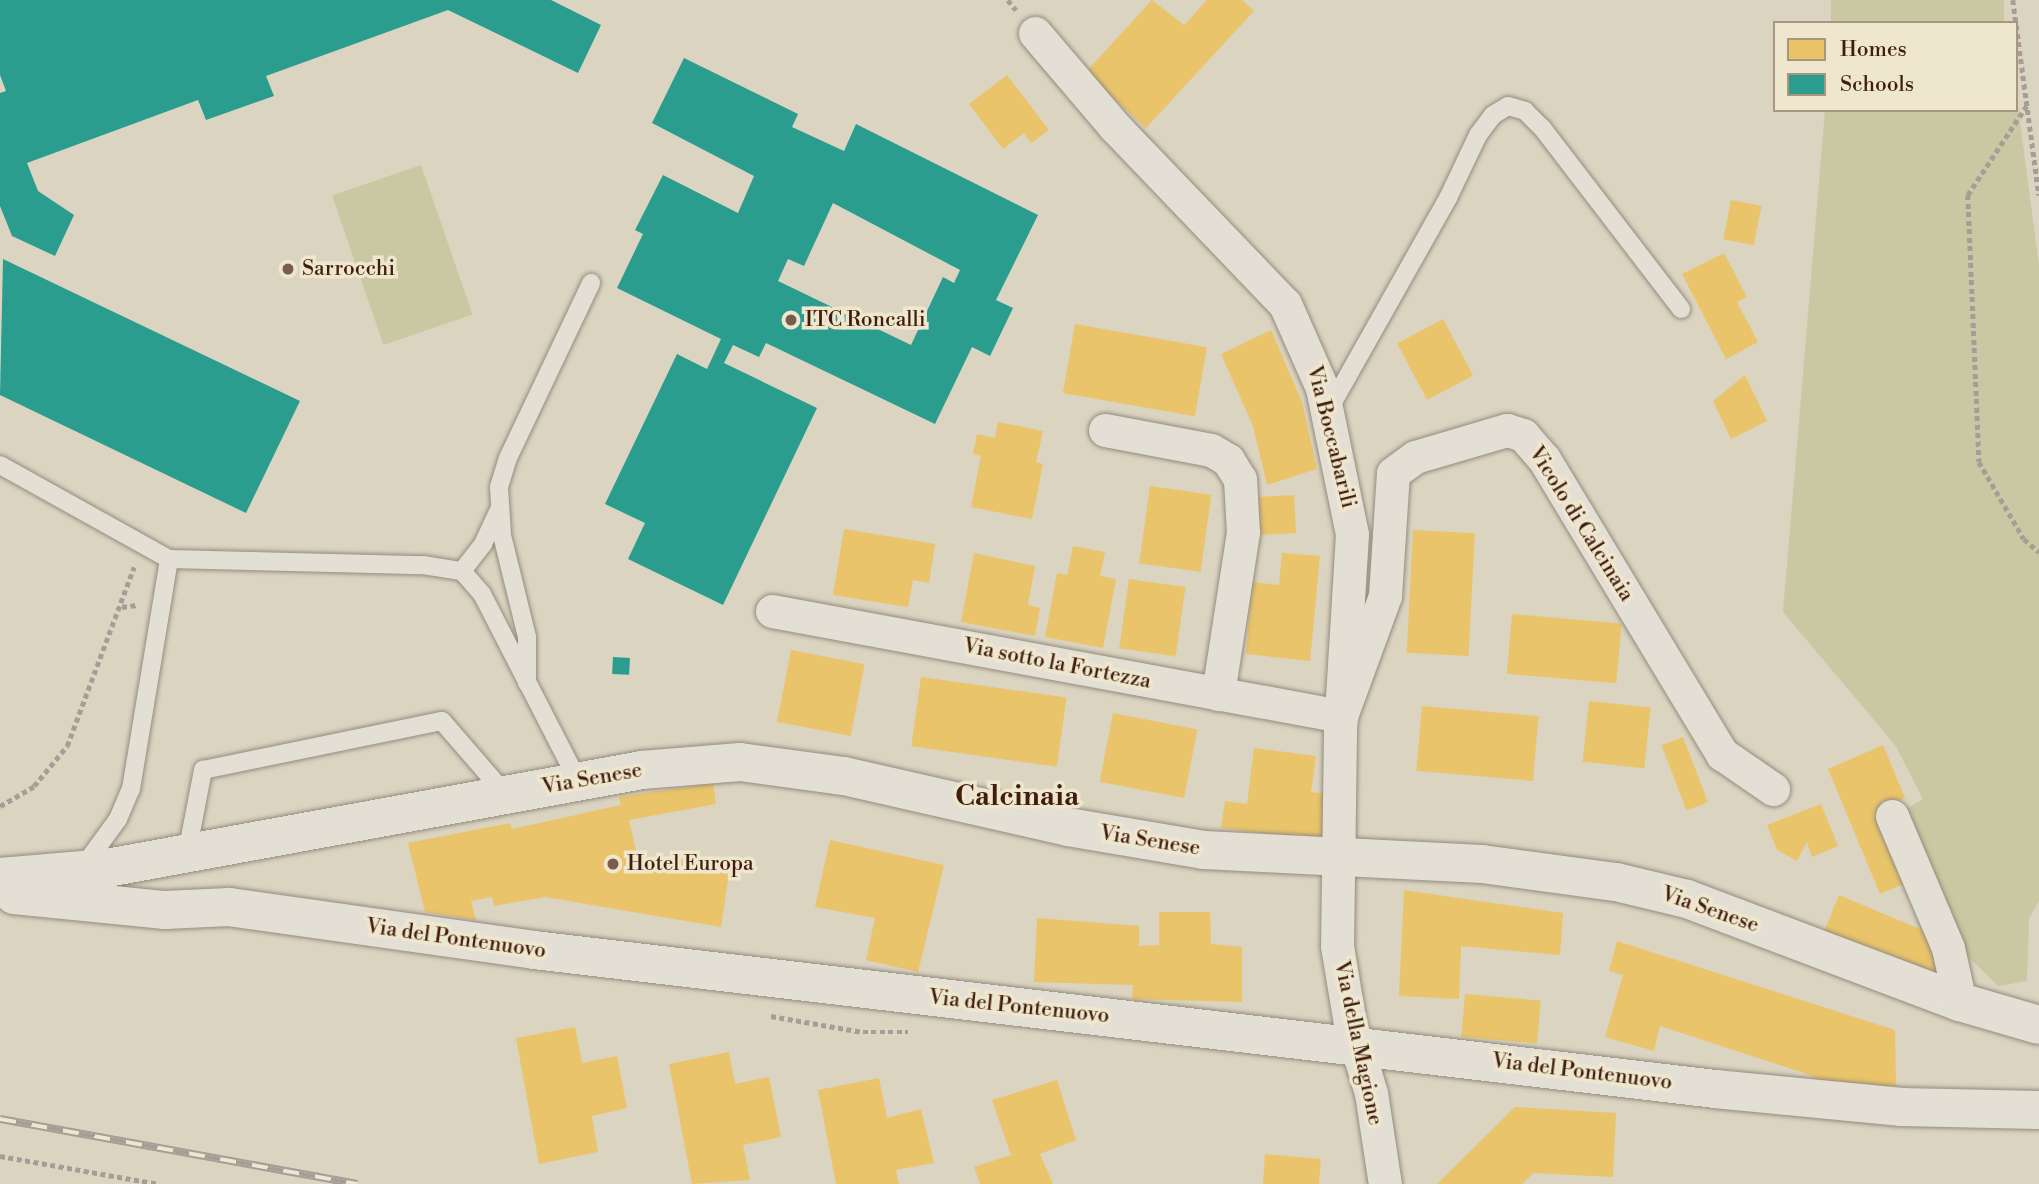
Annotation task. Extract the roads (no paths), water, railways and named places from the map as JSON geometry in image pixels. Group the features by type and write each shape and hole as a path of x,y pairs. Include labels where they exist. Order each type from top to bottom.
{"main road":[{"name":"Via Senese","path":"0,877 79,872 689,763 765,764 844,776 1157,843 1337,860 1517,867 1657,891 1961,1002 2039,1026"},
{"path":"190,908 180,890 182,874 235,844"},
{"name":"Via del Pontenuovo","path":"0,893 124,907 229,907 548,951 1858,1104 2039,1110"}],"street":[{"name":"Via Boccabarili","path":"1035,33 1115,127 1285,304 1309,352 1328,411 1352,534 1341,716 1337,860"},
{"path":"1105,430 1211,450 1228,460 1240,479 1243,532 1218,694"},
{"name":"Vicolo di Calcinaia","path":"1341,716 1385,596 1393,473 1415,457 1507,430 1523,435 1538,450 1718,748 1732,764 1773,789"},
{"name":"Via sotto la Fortezza","path":"772,611 1341,716"},
{"path":"1892,816 1948,948 1961,1002"},
{"name":"Via della Magione","path":"1337,860 1337,946 1371,1093 1385,1184"}],"lane":[{"path":"1328,411 1448,198 1478,135 1493,115 1508,106 1525,111 1543,129 1681,309"},
{"path":"527,685 527,637 499,510 499,487 508,458 591,283"},
{"path":"0,465 141,546 169,559 423,565 462,571 482,594 578,781"},
{"path":"462,571 484,544 499,510"},
{"path":"79,872 118,819 131,789 169,559"},
{"path":"187,853 203,770 442,721 506,794"}],"railway":[{"path":"0,1119 357,1184"}],"place":[{"name":"Sarrocchi","path":"288,269"},
{"name":"ITC Roncalli","path":"791,320"},
{"name":"Hotel Europa","path":"613,864"}],"district":[{"name":"Calcinaia","path":"1017,797"}]}
